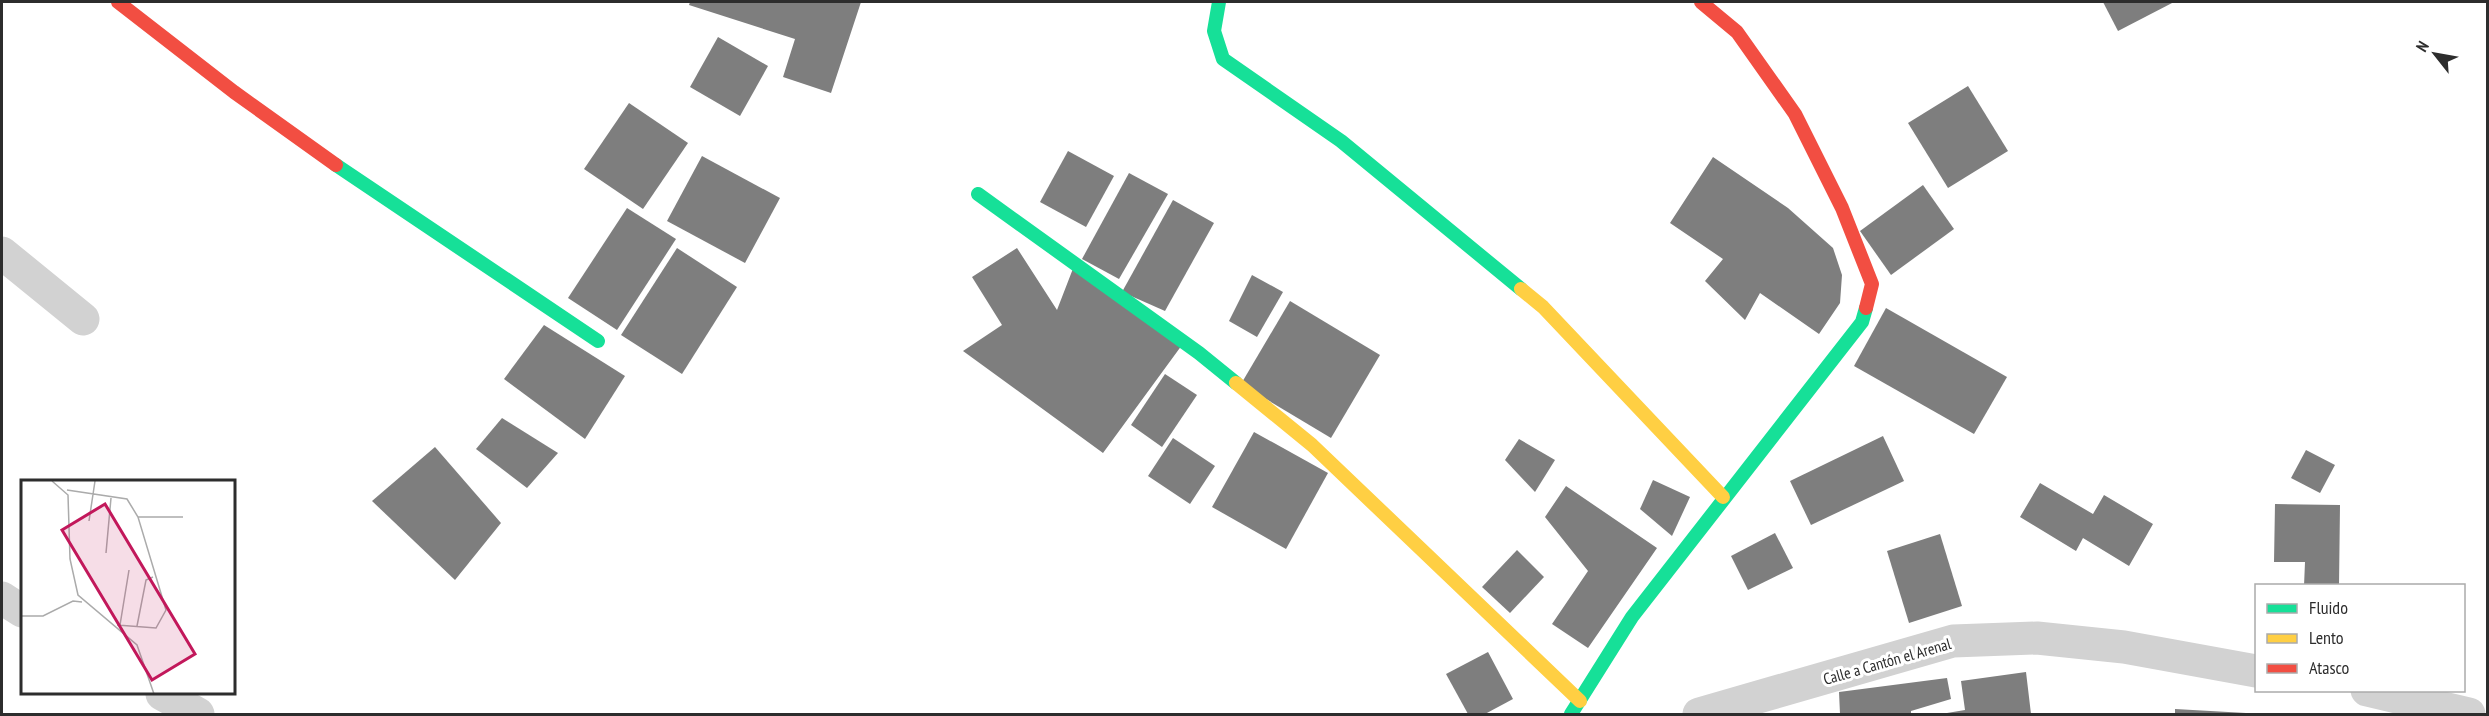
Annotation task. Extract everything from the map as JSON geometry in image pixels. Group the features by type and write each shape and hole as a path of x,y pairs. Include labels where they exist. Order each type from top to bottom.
{"street":[{"path":"118,2 203,70 424,226 598,341"},
{"path":"1219,2 1215,16 1214,44 1223,59 1341,141 1543,307 1723,497"},
{"path":"1571,714 1632,617 1723,497 1862,322 1872,284 1842,208 1795,114 1737,32 1701,2"},
{"path":"978,194 1199,353 1312,444 1580,701"},
{"path":"2,253 83,319"},
{"path":"2,598 21,610"},
{"name":"Calle a Cantón el Arenal","path":"1699,714 1953,641 2037,638 2124,647 2255,671"},
{"path":"2376,692 2469,714"},
{"path":"165,695 198,714"}],"building":[{"path":"690,2 861,2 831,93 783,77 795,39 689,5"},
{"path":"2103,2 2174,2 2118,31"},
{"path":"718,37 768,66 740,116 690,87"},
{"path":"1968,86 2008,151 1948,188 1908,123"},
{"path":"629,103 688,143 643,209 584,169"},
{"path":"1068,151 1114,176 1086,227 1040,202"},
{"path":"702,156 780,198 745,263 667,221"},
{"path":"1713,157 1788,208 1833,248 1842,275 1840,303 1819,334 1760,293 1745,320 1705,281 1723,259 1670,223"},
{"path":"1129,173 1168,194 1119,279 1082,259"},
{"path":"1923,185 1954,229 1891,275 1860,231"},
{"path":"1173,200 1214,223 1165,311 1122,292"},
{"path":"627,208 676,239 617,330 568,298"},
{"path":"677,248 737,287 682,374 621,335"},
{"path":"1017,248 1057,310 1074,266 1182,345 1103,453 963,351 1002,325 972,277"},
{"path":"1252,275 1283,292 1257,337 1229,321"},
{"path":"1290,301 1380,355 1331,438 1241,384"},
{"path":"1886,308 2007,377 1974,434 1854,366"},
{"path":"544,325 625,376 585,439 504,379"},
{"path":"1165,374 1197,395 1162,447 1131,425"},
{"path":"502,418 558,453 527,488 476,449"},
{"path":"1254,432 1328,473 1286,549 1212,507"},
{"path":"1883,436 1904,481 1811,525 1790,481"},
{"path":"1173,438 1215,466 1190,504 1148,476"},
{"path":"1519,439 1555,460 1535,492 1505,460"},
{"path":"435,447 501,523 455,580 372,501"},
{"path":"2306,450 2335,465 2320,493 2291,478"},
{"path":"1653,480 1690,497 1672,536 1640,509"},
{"path":"2040,483 2093,514 2104,495 2153,524 2129,566 2083,538 2076,551 2020,517"},
{"path":"1566,486 1657,548 1588,648 1552,624 1588,571 1545,517"},
{"path":"2275,504 2340,505 2339,584 2304,584 2305,562 2274,562"},
{"path":"1775,533 1793,568 1748,590 1731,556"},
{"path":"1940,534 1962,606 1909,623 1887,551"},
{"path":"1517,550 1544,577 1510,613 1482,587"},
{"path":"1488,652 1513,699 1485,714 1468,714 1446,674"},
{"path":"2026,672 2031,714 1941,714 1965,710 1961,681"},
{"path":"1947,678 1951,699 1911,711 1911,714 1840,714 1839,692"},
{"path":"2175,709 2246,713 2246,714 2175,714"}],"traffic: fast":[{"path":"1219,2 1214,31 1223,59 1341,141 1521,289"},
{"path":"336,165 598,341"},
{"path":"978,194 1199,353 1236,383"},
{"path":"1571,714 1632,617 1862,322 1866,308"}],"traffic: slow":[{"path":"1521,289 1543,307 1723,497"},
{"path":"1236,383 1312,445 1580,701"}],"traffic: jam":[{"path":"118,2 234,92 336,165"},
{"path":"1701,2 1737,32 1795,114 1842,208 1872,284 1866,308"}]}
